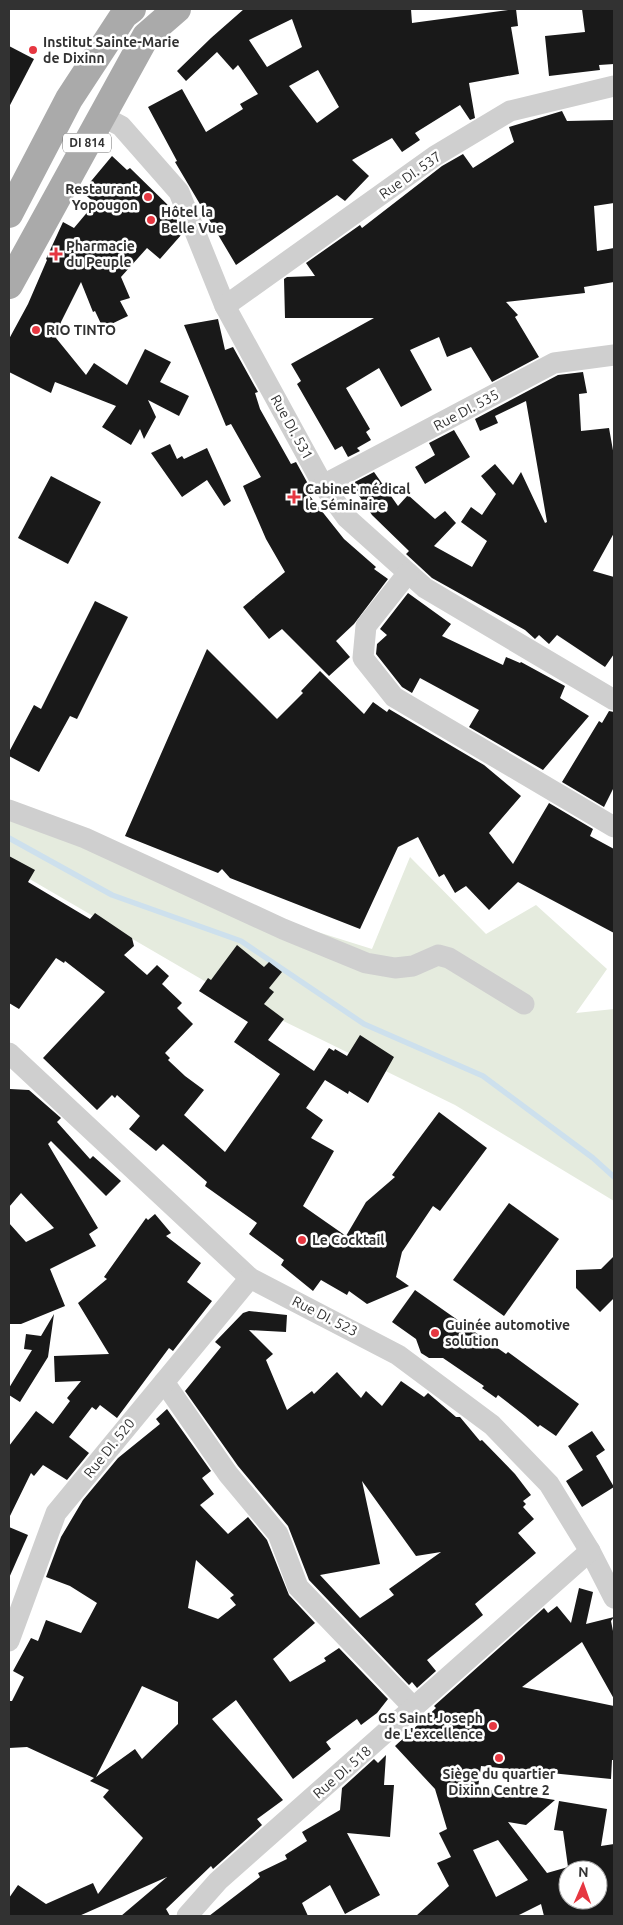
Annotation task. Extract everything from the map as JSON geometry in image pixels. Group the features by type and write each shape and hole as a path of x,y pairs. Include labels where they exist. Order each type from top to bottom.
{"main road":[{"name":"DI 814","path":"9,214 69,99 124,15 132,9"},
{"name":"DI 814","path":"9,286 146,36 177,9"}],"street":[{"name":"Rue DI. 537","path":"225,306 435,156 510,111 614,86"},
{"name":"Rue DI. 531","path":"102,116 121,126 179,192 225,306 324,485 347,518 425,588 614,700"},
{"name":"Rue DI. 535","path":"324,485 554,363 614,355"},
{"path":"408,573 366,626 363,658 394,697 614,827"},
{"path":"9,810 85,838 283,929 366,964 395,968 413,966 438,955 449,958 524,1004"},
{"name":"Rue DI. 523","path":"9,1053 250,1278 398,1355 492,1425 549,1484 590,1551 614,1598"},
{"name":"Rue DI. 520","path":"9,1641 56,1513 250,1278"},
{"path":"164,1382 228,1474 278,1534 298,1587 414,1708"},
{"name":"Rue DI. 518","path":"187,1916 218,1881 590,1551"}],"shaded area":[{"path":"9,806 241,908 372,949 410,857 486,934 536,905 607,969 576,1013 614,1009 614,1201 455,1105 220,990 9,867"}],"building":[{"path":"244,9 411,9 412,23 516,9 518,26 511,27 519,74 469,83 475,118 470,120 460,105 415,133 420,140 402,152 392,138 352,160 369,176 345,201 337,195 236,265 175,162 177,161 148,107 182,89 206,132 243,109 240,104 258,94 238,65 233,70 217,52 186,81 177,71","holes":["292,19 302,47 267,67 249,40","318,70 339,107 317,123 289,86"]},
{"path":"582,9 614,9 614,64 599,65 600,70 549,76 545,36 585,32"},
{"path":"9,46 34,59 9,107"},
{"path":"562,111 567,121 614,120 614,203 594,206 597,251 614,248 614,282 584,287 585,293 506,302 518,315 515,317 539,357 492,382 471,347 447,357 439,337 410,350 432,390 401,407 379,368 346,388 370,429 366,432 371,440 357,448 360,451 348,457 342,446 335,450 297,384 301,381 291,364 374,318 285,318 284,279 287,277 315,276 306,263 360,225 362,228 442,166 463,154 473,168 514,142 509,127"},
{"path":"112,156 127,170 130,168 173,210 182,234 160,259 147,248 121,277 130,298 120,301 128,316 103,328 95,311 93,312 81,282 61,322 56,338 86,375 94,363 127,385 145,349 171,362 160,382 189,396 179,416 148,400 156,417 144,439 140,429 131,445 102,427 116,406 55,382 51,393 9,372 9,339 28,304 63,222 74,228 95,203 82,192"},
{"path":"218,319 225,350 233,347 258,392 255,393 260,409 291,464 296,462 313,493 309,495 344,539 376,567 374,569 388,579 354,624 336,641 350,657 329,676 282,629 269,639 243,607 285,572 266,539 243,486 261,477 231,424 226,426 184,325"},
{"path":"583,372 587,393 579,394 581,431 609,428 614,456 614,533 593,571 614,577 614,654 605,667 557,635 549,644 539,635 535,639 525,630 432,578 406,554 409,551 372,515 351,484 374,472 398,506 408,495 435,519 445,511 456,523 434,546 472,567 487,541 461,522 471,507 482,515 496,494 481,476 495,464 513,485 521,472 545,523 547,522 526,401 495,416 498,423 480,431 475,419 558,375"},
{"path":"454,430 470,457 425,484 415,467 435,455 429,443"},
{"path":"170,444 177,459 182,456 184,459 207,448 231,501 224,506 207,480 182,497 151,453"},
{"path":"51,476 101,502 68,564 18,538"},
{"path":"408,593 451,624 442,636 503,665 506,657 521,662 565,686 560,698 589,716 543,770 469,727 479,710 420,678 412,693 402,687 376,654 377,644 387,635 380,629"},
{"path":"95,601 128,617 77,719 70,716 39,772 9,756 9,752 34,705 41,709"},
{"path":"207,649 277,719 303,693 301,691 320,671 364,714 373,702 387,712 389,709 484,765 521,796 489,833 513,864 549,803 593,829 590,836 614,849 614,933 518,882 489,910 466,886 455,893 444,874 439,877 418,837 398,847 360,929 230,878 222,869 218,873 125,836"},
{"path":"609,711 614,712 614,787 604,807 562,782 599,721 602,723"},
{"path":"9,856 35,870 28,882 90,919 95,913 132,938 134,946 124,955 147,975 157,965 169,976 162,984 182,1003 177,1008 193,1024 165,1053 170,1058 168,1060 204,1090 184,1115 225,1152 280,1074 234,1042 248,1022 199,991 208,978 211,980 237,945 264,967 269,962 282,972 269,988 274,992 264,1004 284,1019 268,1040 314,1071 329,1048 334,1051 335,1049 347,1056 360,1035 394,1057 368,1103 349,1091 348,1094 325,1080 306,1108 323,1120 311,1138 334,1151 303,1206 346,1236 366,1202 395,1177 392,1175 439,1112 487,1148 440,1211 433,1206 402,1252 396,1277 409,1286 367,1304 349,1291 347,1295 321,1280 313,1291 281,1265 284,1260 249,1234 257,1223 205,1186 207,1182 163,1144 156,1151 129,1129 140,1116 117,1095 115,1098 112,1095 97,1110 43,1058 105,992 65,961 64,963 56,958 19,1009 9,1003"},
{"path":"10,1089 29,1090 61,1118 57,1122 90,1159 93,1156 121,1181 106,1196 51,1141 48,1144 98,1228 89,1234 96,1246 50,1269 65,1306 21,1324 9,1324 9,1223 26,1242 54,1228 21,1193 9,1207"},
{"path":"509,1203 559,1239 504,1316 453,1280"},
{"path":"155,1214 171,1233 166,1236 201,1263 187,1282 212,1301 173,1351 169,1348 117,1418 100,1405 96,1410 92,1407 69,1437 89,1453 67,1480 43,1465 34,1476 31,1473 9,1518 9,1446 36,1411 53,1424 70,1401 67,1398 81,1381 55,1382 54,1356 109,1354 78,1303 107,1279 104,1277 146,1218 148,1220"},
{"path":"614,1256 614,1298 600,1312 576,1288 576,1270 601,1269"},
{"path":"415,1290 506,1354 508,1352 579,1404 556,1436 540,1425 538,1427 498,1395 496,1398 482,1388 484,1386 443,1358 429,1358 421,1353 416,1339 392,1322"},
{"path":"249,1311 287,1315 286,1332 249,1330 273,1354 266,1360 287,1410 312,1391 314,1394 337,1372 361,1398 366,1391 382,1406 401,1381 424,1397 428,1393 456,1417 460,1417 480,1441 482,1440 515,1474 531,1495 523,1501 526,1504 523,1507 534,1519 518,1533 536,1553 475,1604 483,1615 427,1660 436,1671 417,1688 412,1682 409,1685 309,1580 288,1526 238,1466 185,1391 221,1347 215,1342 243,1313","holes":["362,1481 416,1556 441,1552 389,1589 394,1595 360,1618 320,1575 380,1564"]},
{"path":"54,1314 48,1357 20,1402 9,1395 9,1388 32,1350 24,1349 26,1334 41,1336"},
{"path":"167,1409 211,1471 202,1478 214,1494 200,1505 228,1534 248,1517 267,1540 289,1595 315,1623 273,1659 290,1682 326,1661 324,1658 339,1648 388,1699 377,1713 361,1725 357,1719 326,1742 331,1749 293,1779 236,1700 212,1719 283,1800 257,1819 262,1825 213,1869 211,1866 166,1909 170,1916 121,1916 167,1877 79,1916 9,1916 9,1898 18,1885 46,1904 93,1883 98,1894 143,1838 103,1797 109,1790 90,1781 94,1778 27,1747 9,1748 9,1701 12,1701 24,1677 13,1671 31,1638 38,1641 46,1620 81,1633 97,1603 70,1586 46,1577 61,1537 83,1500 118,1458 160,1424 156,1419","holes":["196,1560 234,1595 230,1598 236,1605 218,1619 188,1608","142,1686 178,1702 178,1724 142,1759 135,1749 96,1777"]},
{"path":"592,1431 605,1450 596,1456 614,1487 582,1507 566,1481 583,1470 568,1446"},
{"path":"9,1527 28,1535 9,1578"},
{"path":"579,1588 593,1592 586,1624 614,1617 611,1621 614,1636 614,1699 582,1642 522,1687 614,1706 614,1760 612,1760 611,1779 481,1766 478,1788 555,1800 526,1825 508,1822 547,1873 558,1870 558,1910 608,1910 608,1860 567,1860 563,1831 554,1830 559,1801 607,1809 601,1846 614,1844 614,1916 544,1916 541,1904 517,1916 416,1916 449,1886 437,1863 451,1857 439,1833 447,1829 435,1789 395,1746 436,1708 434,1706 544,1608 548,1613 557,1606 571,1623","holes":["498,1840 528,1880 496,1897 473,1850"]},
{"path":"386,1755 384,1785 394,1785 390,1837 347,1833 380,1895 345,1914 330,1885 302,1903 308,1916 209,1916 260,1877 258,1873 287,1859 285,1855 307,1841 302,1832 340,1810 342,1788 374,1759 378,1763"}],"waterway":[{"path":"9,838 112,895 241,941 364,1024 483,1076 593,1158 614,1177"}],"place":[{"name":"Institut Sainte-Marie de Dixinn","path":"33,50"},
{"name":"Restaurant Yopougon","path":"148,197"},
{"name":"Hôtel la Belle Vue","path":"151,220"},
{"name":"Pharmacie du Peuple","path":"56,254"},
{"name":"RIO TINTO","path":"36,330"},
{"name":"Cabinet médical le Séminaire","path":"294,497"},
{"name":"Le Cocktail","path":"302,1240"},
{"name":"Guinée automotive solution","path":"435,1333"},
{"name":"GS Saint Joseph de L'excellence","path":"493,1726"},
{"name":"Siège du quartier Dixinn Centre 2","path":"499,1758"}]}
